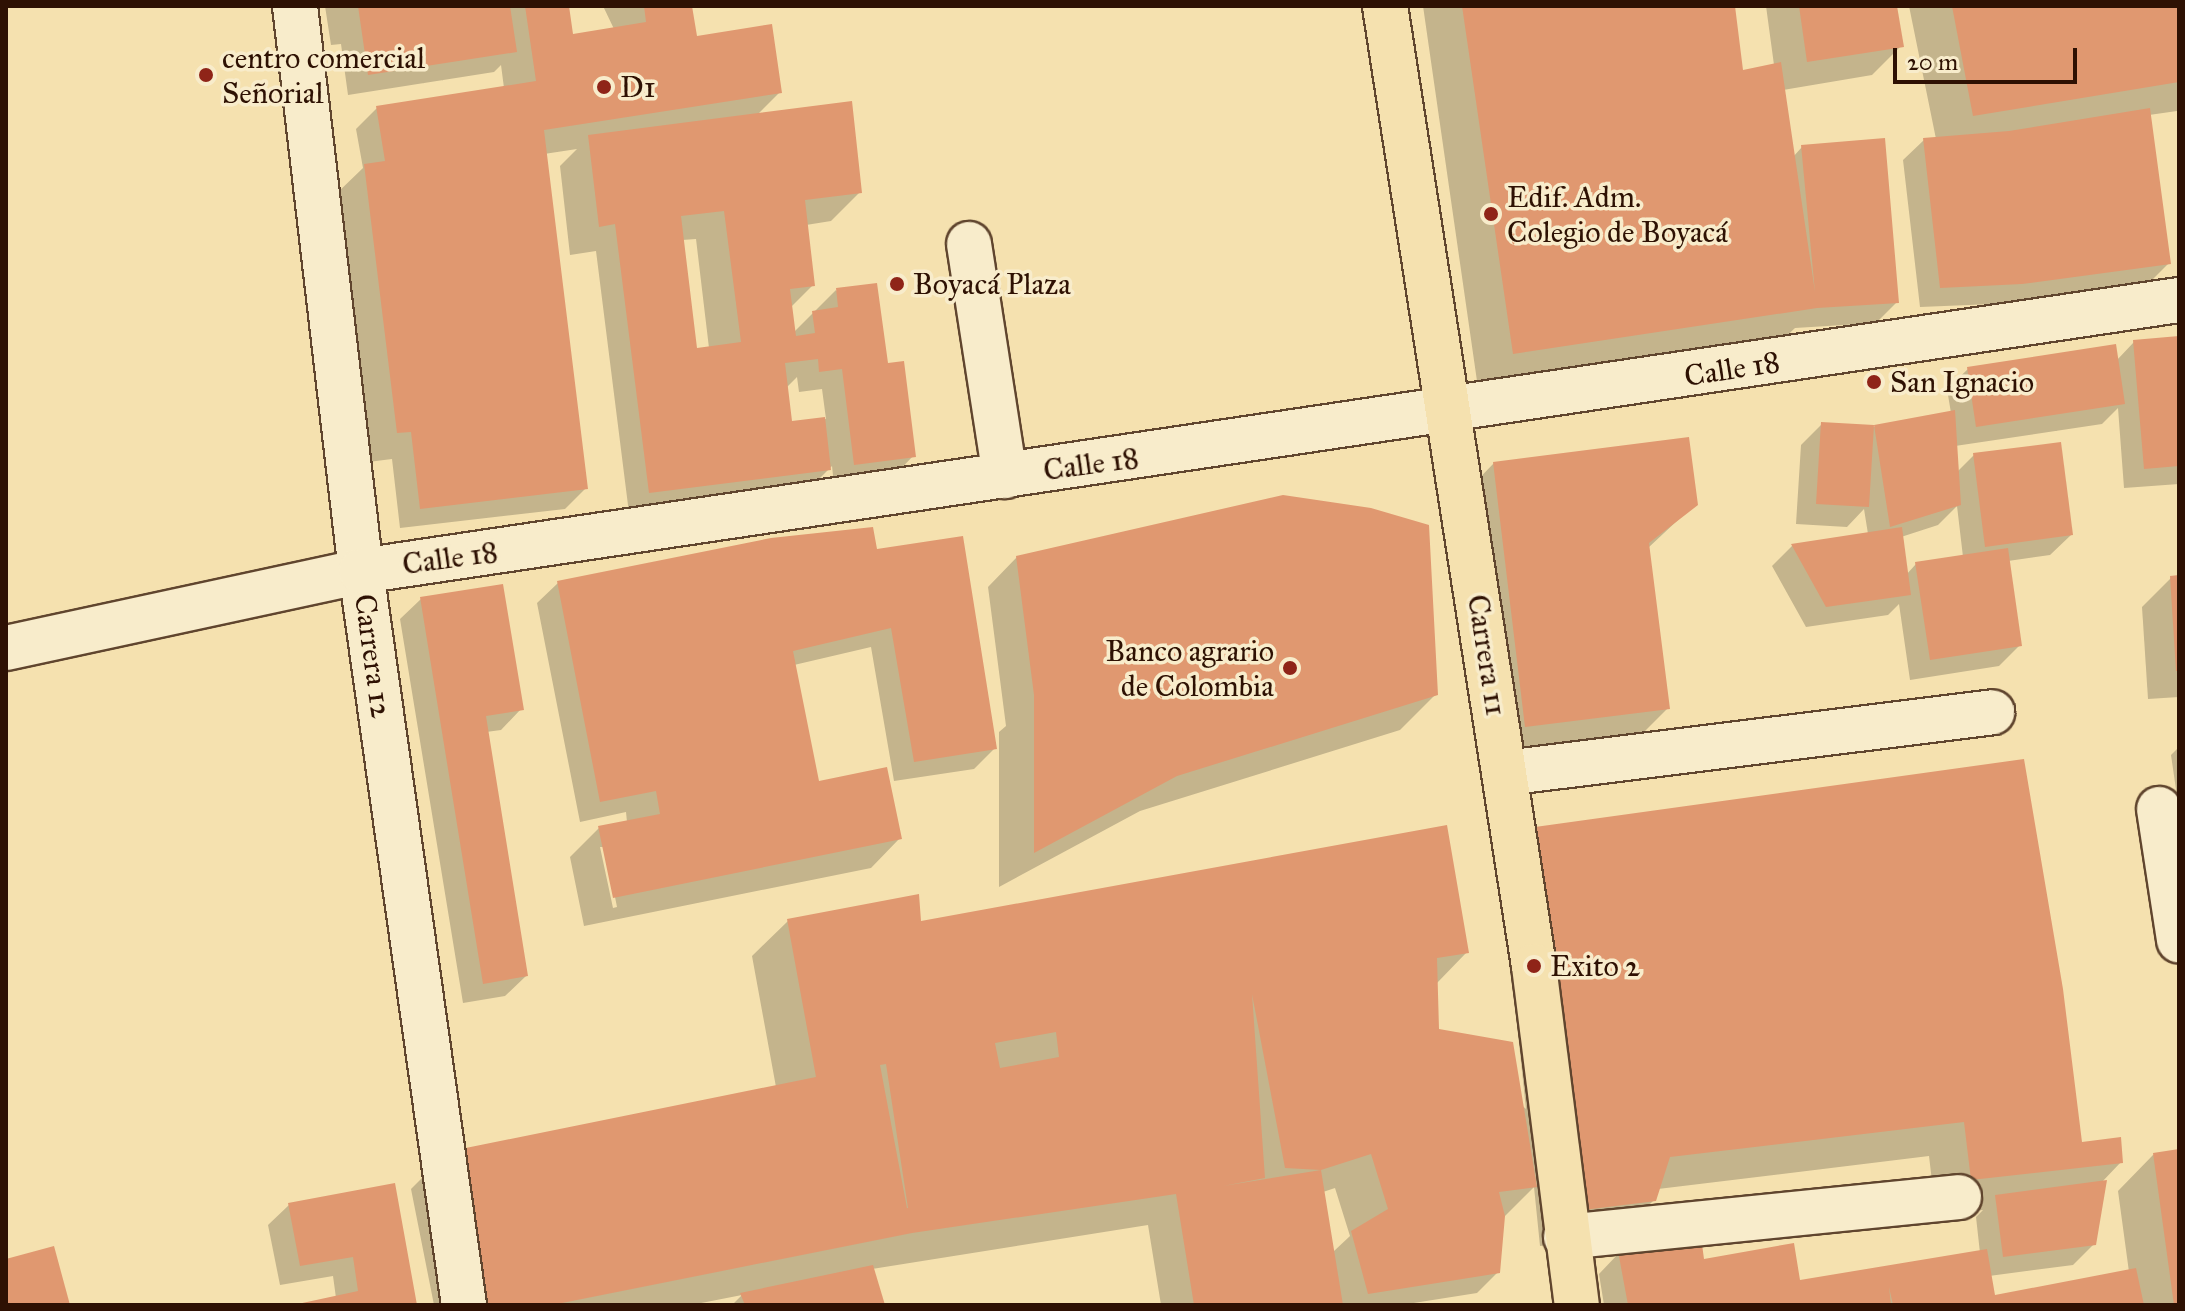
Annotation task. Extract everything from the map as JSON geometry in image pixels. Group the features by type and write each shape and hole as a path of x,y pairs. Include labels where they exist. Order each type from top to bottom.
{"main road":[{"name":"Carrera 11","path":"1385,6 1505,773 1577,1305"}],"street":[{"name":"Carrera 12","path":"295,6 361,571 464,1305"},
{"path":"969,244 1005,476"},
{"name":"Calle 18","path":"6,648 361,571 1450,412 2179,300"},
{"path":"1505,773 1992,712"},
{"path":"2159,809 2179,940"},
{"path":"1566,1237 1959,1197"}],"building":[{"path":"358,6 510,6 517,52 368,75"},
{"path":"525,6 569,6 573,34 646,22 644,6 692,6 697,36 772,24 782,93 544,130 588,489 420,509 411,432 397,433 364,164 385,161 376,106 536,81"},
{"path":"1462,6 1735,6 1743,70 1781,62 1815,292 1801,145 1885,138 1899,303 1817,308 1513,354"},
{"path":"1799,6 1897,6 1904,47 1807,62"},
{"path":"1952,6 2179,6 2179,82 1973,116"},
{"path":"852,101 862,193 805,200 815,286 790,289 796,336 815,333 812,311 838,307 836,288 877,283 888,363 904,361 916,457 854,465 842,369 819,372 818,359 785,363 792,421 825,417 831,470 649,493 615,224 599,227 588,135","holes":["724,211 741,342 697,348 681,216"]},
{"path":"2150,108 2171,264 2022,284 1940,288 1923,138 2009,131"},
{"path":"2179,336 2179,466 2144,469 2133,340"},
{"path":"2116,344 2125,404 1976,427 1967,367"},
{"path":"1955,410 1961,505 1890,527 1874,425"},
{"path":"1821,422 1874,425 1869,507 1816,504"},
{"path":"1689,437 1698,505 1649,543 1670,709 1525,727 1493,462"},
{"path":"2061,442 2073,535 1985,547 1973,453"},
{"name":"Banco agrario de Colombia","path":"1283,495 1371,508 1429,525 1438,695 1177,776 1034,853 1034,695 1016,556"},
{"path":"873,527 877,549 963,536 997,749 914,762 891,628 793,651 819,781 887,767 902,839 613,898 598,826 660,814 656,791 600,802 557,581 771,538"},
{"path":"1902,527 1911,595 1826,607 1791,544"},
{"path":"2008,548 2022,646 1930,660 1915,562"},
{"path":"2179,575 2179,671 2176,671 2170,576"},
{"path":"503,584 524,710 486,716 528,976 483,984 420,597"},
{"path":"2024,759 2063,989 2082,1142 2121,1137 2123,1163 1971,1180 1964,1122 1670,1157 1656,1201 1575,1211 1535,827"},
{"path":"1447,825 1469,953 1437,958 1439,1029 1513,1042 1537,1187 1499,1192 1505,1216 1500,1273 1368,1294 1351,1231 1388,1209 1371,1154 1321,1170 1343,1305 1194,1305 1176,1194 912,1233 552,1305 476,1305 446,1152 816,1077 787,919 919,894 921,921","holes":["1252,994 1285,1168 1321,1170 1223,1186 1265,1178","1056,1032 1059,1057 1000,1068 995,1043","886,1064 908,1208 907,1208 880,1065"]},
{"path":"2179,1149 2179,1305 2174,1305 2153,1153"},
{"path":"2107,1180 2096,1245 2003,1257 1995,1195"},
{"path":"395,1183 417,1305 293,1305 358,1291 353,1257 300,1266 288,1203"},
{"path":"1701,1237 1704,1259 1794,1243 1800,1280 1987,1249 1995,1295 2136,1268 2144,1305 1893,1305 1889,1287 1891,1305 1628,1305 1618,1251"},
{"path":"54,1246 70,1305 6,1305 6,1259"},
{"path":"873,1265 885,1305 745,1305 740,1293"}],"place":[{"name":"centro comercial Señorial","path":"206,75"},
{"name":"D1","path":"604,87"},
{"name":"Edif. Adm. Colegio de Boyacá","path":"1491,214"},
{"name":"Boyacá Plaza","path":"897,284"},
{"name":"San Ignacio","path":"1874,382"},
{"name":"Banco agrario de Colombia","path":"1290,668"},
{"name":"Exito 2","path":"1534,966"}]}
